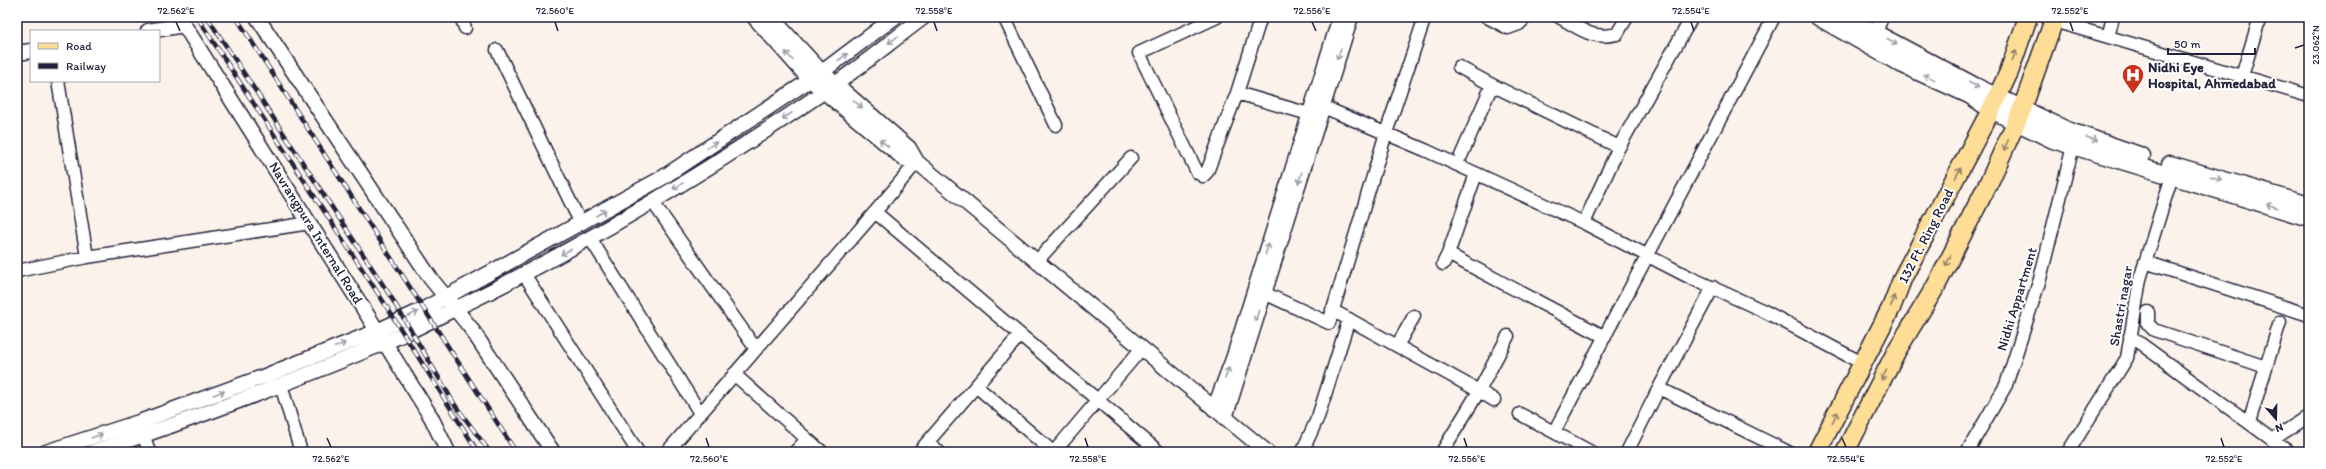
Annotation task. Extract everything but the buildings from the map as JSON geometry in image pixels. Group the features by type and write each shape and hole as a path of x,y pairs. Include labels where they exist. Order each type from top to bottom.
{"main road":[{"path":"1818,17 1900,64 1969,95 1994,103"},
{"path":"1846,17 1876,33 1994,103 2019,115 2133,153 2309,205"},
{"name":"132 Ft. Ring Road","path":"1817,452 1904,277 1994,103 2028,17"},
{"path":"1845,452 1897,350 1936,286 1991,178 2019,115 2054,19"},
{"path":"2019,115 2053,140 2309,218"}],"street":[{"path":"257,17 431,279 470,327 553,452"},
{"path":"754,17 810,80 829,88 909,148 917,162 1142,348 1219,414 1267,452"},
{"path":"771,17 822,72 829,88"},
{"path":"93,452 144,436 281,385 381,337 445,297 582,224 662,178 822,72 895,17"},
{"path":"46,452 139,422 381,337 455,309 590,238 719,161 829,88 924,17"},
{"path":"1004,17 1056,125"},
{"path":"1217,17 1139,53 1197,172 1203,176 1207,172 1237,93 1261,17"},
{"path":"1219,414 1264,293 1340,17"},
{"path":"1219,414 1232,359 1314,108 1351,17"},
{"path":"1264,293 1329,322 1386,133 1425,17"},
{"path":"1487,17 1508,28 1519,24 1526,17"},
{"path":"1559,17 1596,36 1604,37 1617,34 1627,17"},
{"path":"1584,223 1619,147 1692,17"},
{"path":"1554,432 1774,17"},
{"path":"1876,33 1882,17"},
{"path":"2108,36 2113,17"},
{"path":"2242,76 2260,17"},
{"path":"2054,19 2309,96"},
{"path":"151,30 181,21"},
{"name":"Navrangpura Internal Road","path":"181,21 310,223 431,417 448,452"},
{"path":"497,50 582,224"},
{"path":"17,53 30,51"},
{"path":"1459,66 1492,85 1619,147"},
{"path":"58,82 87,257"},
{"path":"1461,156 1492,85"},
{"path":"1237,93 1314,108 1386,133 1584,223 1713,288 1764,311 1862,363"},
{"name":"Nidhi Appartment","path":"1967,452 2006,385 2040,280 2073,146"},
{"path":"1037,261 1131,158"},
{"path":"667,452 917,162"},
{"path":"1476,174 1446,259 1605,337"},
{"name":"Shastri nagar","path":"2068,452 2127,358 2144,262 2172,176"},
{"path":"652,201 756,349"},
{"path":"875,212 1159,452"},
{"path":"17,271 87,257 310,223"},
{"path":"590,238 700,413"},
{"path":"2144,262 2309,315"},
{"path":"524,274 638,452"},
{"path":"1627,452 1658,388 1713,288"},
{"path":"1332,310 1494,400"},
{"path":"2148,312 2148,324 2154,330 2266,367"},
{"path":"1397,346 1414,316"},
{"path":"1302,452 1318,417 1349,319"},
{"path":"2249,422 2280,322"},
{"path":"919,452 1020,335"},
{"path":"1442,452 1479,391 1508,336"},
{"path":"2130,336 2289,452"},
{"path":"976,386 1053,452 1142,348"},
{"path":"734,374 822,452"},
{"path":"281,385 301,452"},
{"path":"1658,388 1788,452"},
{"path":"1520,414 1591,452"},
{"path":"2272,440 2309,416"},
{"path":"144,436 149,452"},
{"path":"796,452 806,439"},
{"path":"928,442 939,452"}],"railway":[{"path":"197,17 383,301 478,452"},
{"path":"207,17 391,297 455,405 490,452"},
{"path":"236,17 516,452"}],"place":[{"name":"Nidhi Eye Hospital, Ahmedabad","path":"2133,94"}]}
